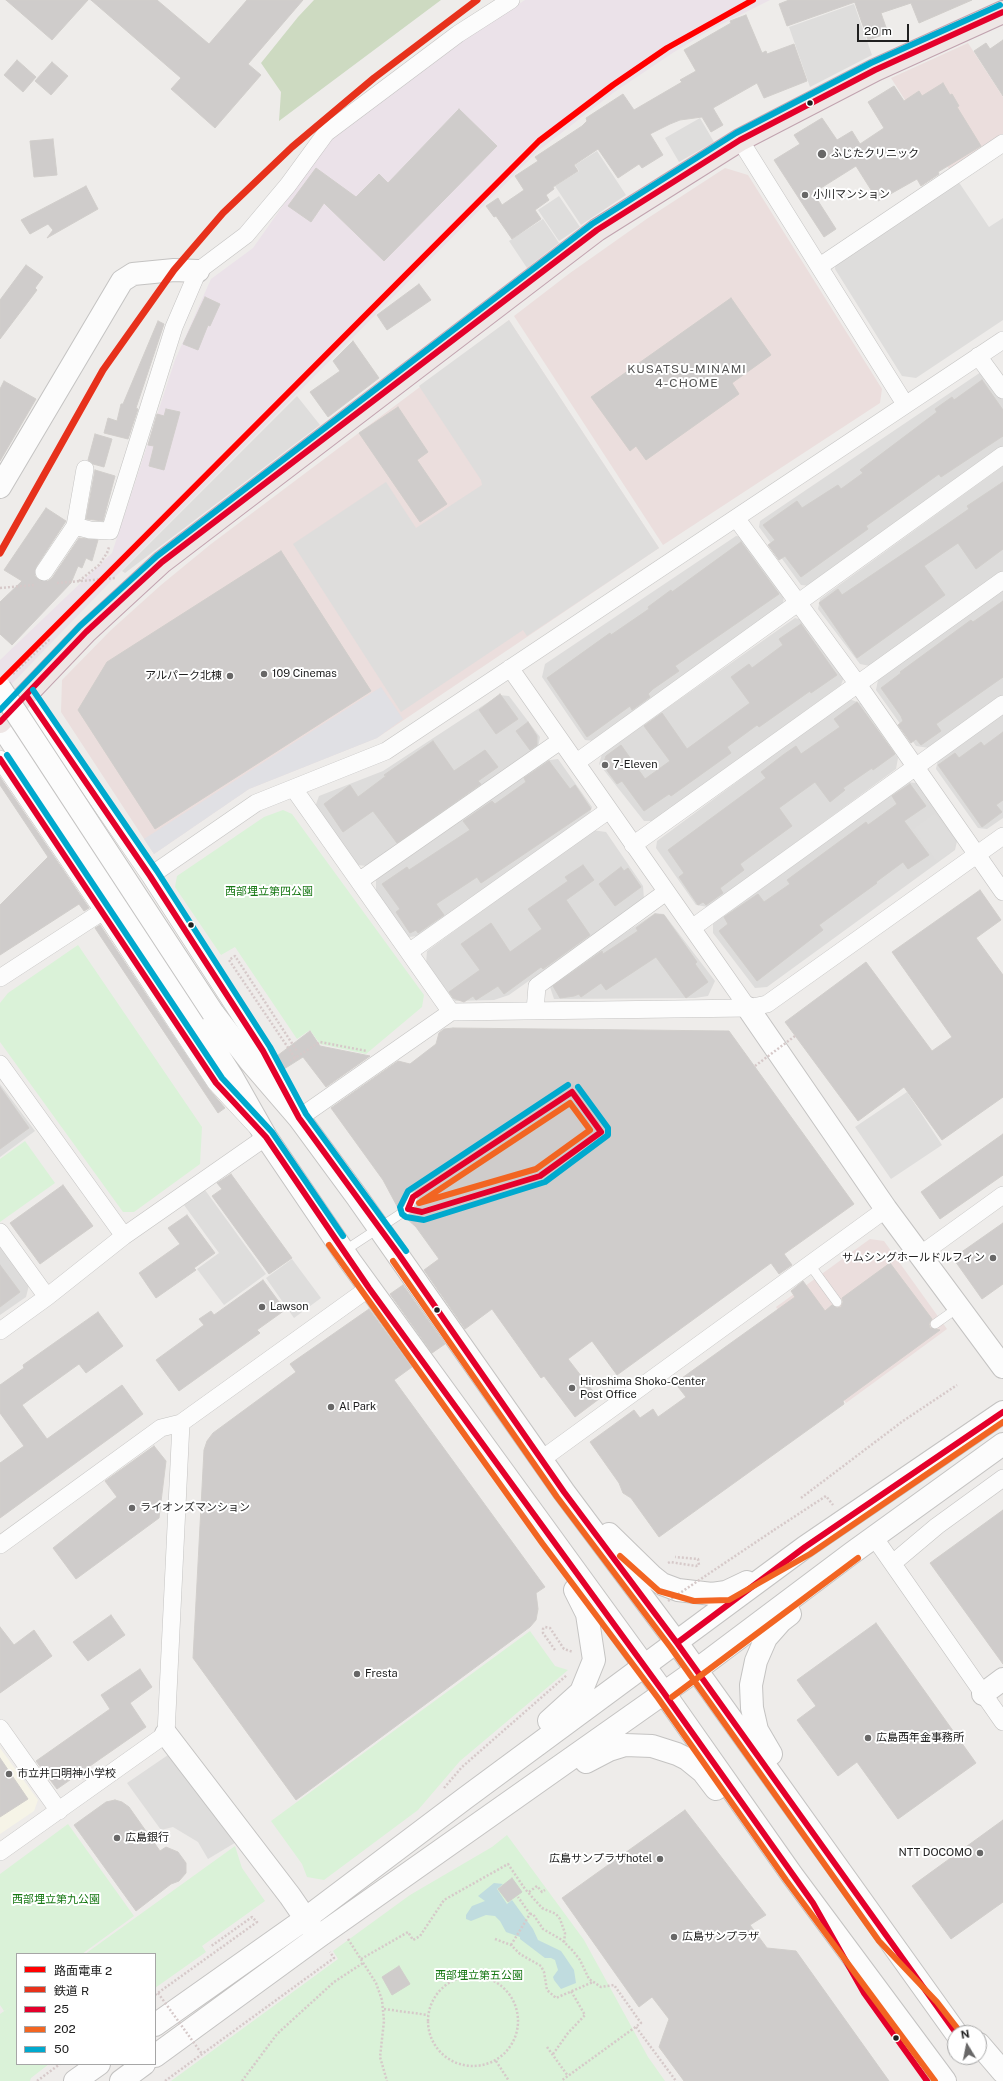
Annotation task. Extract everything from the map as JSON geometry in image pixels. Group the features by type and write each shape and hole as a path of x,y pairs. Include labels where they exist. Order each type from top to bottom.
{"highway":[{"path":"0,723 86,632 162,562 597,230 740,140 875,70 1003,12"}],"street":[{"path":"74,526 90,530 110,531 174,327 198,271 246,235 288,185 326,133 458,34 511,0"},
{"path":"740,140 905,404"},
{"path":"820,266 1003,143"},
{"path":"0,487 122,281 133,274 174,270 198,271"},
{"path":"150,876 256,803 386,751 1003,340"},
{"path":"978,356 1003,390"},
{"path":"577,762 1003,456"},
{"path":"46,580 74,526 84,469"},
{"path":"736,518 857,683 1003,892"},
{"path":"633,845 857,683 1003,580"},
{"path":"510,668 748,1008 886,1209 1003,1367"},
{"path":"5,682 205,1017 232,1077 266,1137 369,1288 549,1538 664,1693 792,1875 945,2081"},
{"path":"26,694 150,876 263,1051 299,1118"},
{"path":"692,928 1003,704"},
{"path":"0,723 205,1017 250,1061 299,1118 379,1227 564,1492 677,1644 950,2025"},
{"path":"359,881 560,740"},
{"path":"0,759 103,911 216,1083 266,1137"},
{"path":"294,789 451,1012"},
{"path":"409,952 609,810"},
{"path":"299,1118 451,1012 748,1008 767,1004 1003,836"},
{"path":"535,1011 537,986 666,892"},
{"path":"0,978 103,911"},
{"path":"0,1064 124,1236"},
{"path":"0,1331 47,1297 124,1236 266,1137"},
{"path":"920,1255 1003,1196"},
{"path":"542,1459 886,1209"},
{"path":"0,1232 47,1297"},
{"path":"0,1545 161,1428 181,1423 369,1288"},
{"path":"156,2024 305,1919 464,1799 677,1644 805,1548 1003,1412"},
{"path":"181,1423 166,1734 290,1896 323,1943"},
{"path":"156,2055 323,1943 469,1832 695,1671 852,1553 1003,1444"},
{"path":"893,1563 937,1526 1003,1478"},
{"path":"564,1492 652,1576 662,1584 678,1590 695,1593 726,1592 742,1585 805,1548"},
{"path":"874,1537 1003,1722"},
{"path":"464,1799 581,1692 594,1660 587,1614 549,1538"},
{"path":"852,1553 841,1576 781,1621 766,1638 754,1668 751,1697 753,1716 761,1740 847,1863 871,1914"},
{"path":"983,1694 1003,1679"},
{"path":"0,1728 60,1811"},
{"path":"0,1852 60,1811 166,1734"},
{"path":"469,1832 504,1818 592,1758 609,1750 625,1745 652,1746 677,1754 703,1772 751,1833 792,1875"},
{"path":"813,1903 864,1993 927,2081"},
{"path":"886,1936 943,1997 965,2025"},
{"path":"987,2053 1003,2072"},
{"path":"75,2081 98,2065"},
{"path":"121,2081 143,2065"},
{"path":"979,2065 991,2081"}],"lane":[{"path":"344,1251 408,1209 413,1197"},
{"path":"810,1265 837,1302"},
{"path":"935,1324 959,1307"}],"path":[{"path":"78,582 99,565 105,557 110,531"},
{"path":"0,588 46,580 78,582 118,579 113,584"},
{"path":"5,682 49,640 53,644"},
{"path":"295,1058 229,960 235,956 297,1051"},
{"path":"755,1066 795,1036"},
{"path":"290,1061 320,1042 375,1052"},
{"path":"801,1498 903,1421 957,1385"},
{"path":"668,1601 826,1496 833,1505"},
{"path":"670,1562 696,1566 699,1565 698,1559 674,1557"},
{"path":"555,1650 543,1633 543,1629 546,1627 550,1628 564,1649"},
{"path":"443,1789 462,1767 570,1672"},
{"path":"361,1959 408,1932 414,1940 420,1936 444,1900 508,1864 542,1908 556,1914 560,1919 565,1932 564,1943"},
{"path":"529,1892 537,1886 542,1892 546,1890"},
{"path":"518,1897 530,1914 533,1914 543,1929 564,1943 580,1960 589,1979 601,1987 614,1985 641,2024 561,2081"},
{"path":"511,1945 530,1914"},
{"path":"202,2054 158,1993 257,1922 252,1917 210,1947"},
{"path":"345,1936 363,1962 380,1991 384,2009 384,2032 380,2056 388,2081"},
{"path":"495,1939 511,1945 520,1954 541,1966 544,1972 547,1990 556,1998 593,1982"},
{"path":"165,2081 334,1958 323,1943"},
{"path":"242,2081 277,2034 334,1982 363,1962"},
{"path":"465,1976 480,1976 493,1980 505,1988 514,1999 519,2012 519,2027 507,2052 496,2061 482,2066 468,2066 454,2062 442,2054 433,2043 428,2029 428,2015 432,2001 440,1989 465,1976"},
{"path":"553,2054 560,2042 584,2015 571,1991"},
{"path":"384,2009 428,2015"},
{"path":"636,2027 676,2081"},
{"path":"547,2047 568,2076"},
{"path":"496,2061 509,2081"},
{"path":"37,2081 59,2065"}],"shaded area":[{"path":"525,0 770,0 710,30 671,54 613,93 538,151 114,578 0,696 0,660 112,553 175,360 211,279 253,248 322,150 333,138 475,32"},
{"path":"854,4 872,55 810,87 789,27"},
{"path":"968,43 1003,97 1003,136 951,172 891,78"},
{"path":"700,118 714,142 679,162 665,138"},
{"path":"597,151 626,195 581,225 555,186 579,171 575,165"},
{"path":"725,168 748,175 882,389 880,403 663,545 514,316 570,273 648,218"},
{"path":"958,181 989,227 1003,218 1003,320 916,378 902,376 835,269 836,261"},
{"path":"559,196 580,227 559,241 538,210"},
{"path":"543,219 559,243 527,268 509,241"},
{"path":"509,320 659,548 377,738 249,789 154,854 61,712 62,680 111,630 161,585 211,544"},
{"path":"509,320 659,548 527,636 523,630 401,712 293,544 386,482 416,528 482,485 481,480 419,386"},
{"path":"981,372 1003,396 1003,446 811,586 801,585 759,527 760,521"},
{"path":"297,396 320,425 125,573 122,571"},
{"path":"1003,466 1003,571 870,666 860,664 818,609 820,599"},
{"path":"736,536 743,537 784,594 783,605 594,741 585,740 542,677 545,664"},
{"path":"1003,590 1003,695 929,748 916,746 876,690 878,680"},
{"path":"795,618 803,620 844,677 841,685 654,821 644,821 599,764 602,754"},
{"path":"381,687 403,719 377,738 249,789 154,854 144,839"},
{"path":"499,695 509,696 540,737 538,748 368,866 356,865 315,807 319,796 383,771"},
{"path":"849,699 860,703 898,758 896,769 708,907 696,905 656,848 657,841"},
{"path":"1003,713 1003,818 987,829 978,828 936,769 938,759"},
{"path":"558,759 592,807 590,813 419,936 408,937 376,892 376,879 543,761"},
{"path":"907,782 916,783 957,841 955,850 767,987 755,988 713,933 713,924"},
{"path":"935,813 956,841 954,850 937,862 913,829"},
{"path":"592,830 606,832 643,886 644,899 509,995 494,1000 455,1001 426,964 427,951"},
{"path":"655,913 664,914 715,981 708,996 695,998 554,999 549,984"},
{"path":"0,1084 35,1131 0,1157"},
{"path":"907,1092 942,1145 891,1179 855,1127"},
{"path":"205,1190 266,1274 224,1305 197,1269 219,1253 184,1205"},
{"path":"870,1239 884,1241 947,1329 846,1403 776,1307"},
{"path":"0,1245 29,1285 26,1297 0,1315"},
{"path":"292,1259 321,1298 294,1318 266,1278"},
{"name":"市立井口明神小学校","path":"0,1748 38,1800 34,1811 0,1834"},
{"name":"広島銀行","path":"168,1755 238,1841 208,1859 198,1842 173,1827 161,1830 127,1783"}],"green space":[{"path":"314,0 441,0 279,121 281,92 261,63 298,17"},
{"name":"西部埋立第四公園","path":"283,810 292,814 424,995 422,1007 366,1054 320,1044 310,1030 297,1039 235,947 221,955 175,887 177,876 264,817"},
{"path":"78,945 202,1127 200,1164 134,1212 123,1212 0,1042 0,1003 8,993"},
{"path":"25,1141 55,1183 0,1222 0,1159"},
{"path":"530,1631 555,1666 568,1670 460,1761 418,1810 324,1880 307,1877 302,1864 271,1821"},
{"name":"西部埋立第九公園","path":"68,1824 134,1916 83,1953 16,1953 16,2003 4,2011 0,2005 0,1874"},
{"name":"西部埋立第五公園","path":"507,1835 584,1940 648,2057 665,2081 171,2081 338,1959 333,1951 410,1895 492,1847"},
{"path":"235,1846 242,1868 265,1901 202,1946 206,1952 156,1987 156,1953 86,1953"},
{"path":"16,2003 16,2065 48,2065 31,2078 30,2081 0,2081 0,2014"}],"water":[{"path":"494,1883 503,1884 497,1889 507,1904 512,1900 533,1929 538,1940 561,1951 574,1970 576,1983 561,1989 553,1977 558,1970 555,1960 545,1958 520,1939 520,1937 506,1932 500,1921 495,1916 486,1915 471,1921 466,1919 466,1915 472,1906 485,1901 478,1896"}],"building":[{"path":"6,0 88,0 52,40"},
{"path":"91,0 157,0 209,44 247,0 303,0 248,64 261,75 215,128 171,89 181,78"},
{"path":"789,0 854,0 855,2 787,26 779,4"},
{"path":"854,0 972,0 919,23 911,3 881,13 888,33 868,40"},
{"path":"746,15 762,53 766,51 767,54 794,44 807,81 764,98 757,83 713,108 723,125 711,132 702,117 680,120 650,134 663,155 642,168 639,164 618,178 598,149 574,165 578,171 553,187 554,189 546,195 549,200 535,210 541,219 512,239 496,216 494,217 486,206 498,198 502,205 524,190 515,176 538,161 535,157 582,126 587,121 586,118 623,94 634,110 682,82 680,80 696,71 684,50 731,23 730,21"},
{"path":"1003,40 1003,96 974,51 986,43 990,49"},
{"path":"17,60 36,77 23,92 4,75"},
{"path":"52,62 68,76 51,95 35,81"},
{"path":"943,83 950,95 952,94 959,106 957,107 981,146 938,172 939,174 921,186 917,179 878,201 856,166 813,193 836,229 824,237 774,160 800,144 794,135 822,118 837,140 852,131 860,144 884,128 868,102 894,86 904,101 919,91 922,96"},
{"path":"459,109 497,146 384,261 324,203 311,222 288,206 316,168 356,197 379,174 388,183"},
{"path":"53,139 57,175 34,177 30,141"},
{"path":"86,186 98,209 47,238 53,230 48,224 30,234 21,220"},
{"path":"26,265 43,277 35,288 37,290 0,339 0,300"},
{"path":"419,284 431,300 387,330 377,315"},
{"path":"205,297 220,304 210,326 208,325 198,350 183,344"},
{"path":"731,298 771,355 732,383 739,394 646,460 636,446 630,451 591,397"},
{"path":"158,321 164,324 136,408 138,409 128,439 104,433 108,418 117,421 121,404 123,404"},
{"path":"353,341 379,378 328,417 310,392 340,371 333,361"},
{"path":"982,380 1003,410 1003,436 941,477 939,474 866,526 868,529 801,577 785,556 779,560 768,545 775,540 763,525 797,501 802,508 838,485 841,489 863,473 860,470 937,412 935,409 952,397 954,400"},
{"path":"4,381 36,399 0,461 0,389"},
{"path":"398,407 428,452 417,460 447,504 420,522 359,433"},
{"path":"166,409 180,412 164,470 149,466 154,446 148,445 157,414 164,416"},
{"path":"95,434 112,439 104,467 93,464 88,460"},
{"path":"95,470 115,476 103,521 86,519"},
{"path":"1003,482 1003,549 976,569 958,543 924,566 945,595 857,658 819,603 838,589 842,595 969,509 967,506"},
{"path":"46,508 66,521 36,567 35,576 39,580 48,581 52,578 79,538 98,540 92,561 86,558 82,568 78,566 71,583 12,645 0,634 0,602 22,581 4,570"},
{"path":"741,542 779,594 675,666 679,671 653,689 648,694 650,697 632,710 630,706 587,737 547,678 610,633 611,635 649,609 648,607 671,590 672,592"},
{"name":"アルパーク北棟","path":"281,551 371,691 155,829 78,710 107,662"},
{"path":"1003,601 1003,677 936,724 941,731 921,745 916,739 911,743 898,725 903,721 901,716 881,688 901,673 900,672 971,620 973,622"},
{"path":"801,624 837,675 811,693 810,691 759,727 757,725 727,747 731,753 671,796 669,794 644,811 622,781 617,784 603,765 606,756 621,745 645,779 670,761 644,726 662,713 687,749 750,703 731,677 749,664 752,668 783,645 779,639"},
{"path":"500,694 518,719 496,734 479,710"},
{"path":"857,702 895,754 873,770 872,768 843,788 845,790 830,802 815,782 779,808 792,826 740,864 744,870 720,888 723,893 706,905 703,902 698,905 679,877 684,873 668,850 766,778 761,772 783,755 796,746 801,754 840,727 834,719"},
{"path":"528,722 537,736 537,745 530,750 516,731"},
{"path":"1003,732 1003,800 996,805 1002,812 982,827 938,765 955,753 959,758 981,742 984,746"},
{"path":"433,741 454,771 485,750 498,767 478,781 481,784 397,843 373,811 343,832 324,804 350,785 358,797 386,776 384,775"},
{"path":"549,761 570,789 575,785 591,809 481,883 477,877 436,904 444,915 418,933 416,930 410,933 396,912 400,909 382,884 407,867 409,870 470,830 463,821 492,801 495,804 526,782 524,778"},
{"path":"0,777 89,908 84,911 79,904 0,955 0,905 48,857 0,785"},
{"path":"910,784 926,806 904,821 929,855 908,869 903,862 819,925 823,930 757,981 719,931 728,924 724,917 758,894 764,902 790,884 787,880 866,822 868,825 897,804 892,796"},
{"path":"583,865 594,880 566,900 590,935 543,969 541,967 504,994 498,986 476,1000 473,996 464,1002 453,998 449,992 480,970 461,944 491,923 510,952 542,929 528,909 568,881 565,877"},
{"path":"621,867 624,871 628,868 641,887 615,906 599,884"},
{"path":"980,890 1001,920 976,938 1003,975 1003,1097 942,1140 904,1087 858,1121 785,1022 866,962 932,1051 952,1037 892,952"},
{"path":"655,914 664,915 697,962 695,964 708,982 686,998 656,957 606,990 601,983 581,997 579,994 560,998 553,986 602,951 603,954 638,931 636,928"},
{"path":"100,925 208,1088 225,1108 218,1113 95,928"},
{"path":"444,1029 729,1031 854,1204 784,1254 792,1265 779,1274 771,1263 617,1375 592,1341 568,1359 599,1399 575,1417 544,1376 541,1378 492,1309 465,1329 424,1270 439,1259 416,1227 406,1218 414,1211 419,1199 418,1194 415,1191 410,1192 403,1205 398,1208 383,1180 331,1108 398,1061 410,1064 436,1044 439,1033"},
{"path":"310,1031 320,1046 370,1056 326,1087 303,1057 284,1069 277,1056"},
{"path":"0,1087 29,1128 0,1149"},
{"path":"1003,1134 1003,1175 940,1219 921,1192"},
{"path":"231,1174 292,1258 269,1274 212,1196 222,1189 217,1183"},
{"path":"63,1185 93,1226 40,1264 10,1223"},
{"path":"187,1215 215,1253 194,1268 196,1270 156,1298 139,1273 180,1244 168,1228"},
{"path":"1003,1223 1003,1284 982,1299 953,1258"},
{"path":"890,1263 932,1319 929,1324 930,1328 940,1330 843,1401 844,1404 659,1537 631,1498 623,1493 619,1483 590,1442 634,1410 640,1418 653,1409 658,1417 686,1397 675,1383 795,1297 791,1291 803,1281 825,1311 832,1305 837,1308 841,1307 843,1302 842,1298"},
{"path":"0,1265 20,1292 0,1307"},
{"path":"263,1280 285,1310 257,1330 260,1333 179,1391 156,1360 204,1325 199,1319 211,1311 214,1315"},
{"path":"403,1285 445,1344 432,1353 390,1294"},
{"path":"369,1309 412,1367 394,1380 545,1587 536,1593 538,1609 536,1620 530,1627 296,1800 193,1658 204,1450 207,1441 213,1433 296,1372 290,1364"},
{"path":"98,1312 123,1346 86,1373 79,1364 22,1405 47,1439 122,1385 143,1414 0,1518 0,1463 24,1446 0,1413 0,1385 24,1368 23,1365"},
{"name":"ライオンズマンション","path":"154,1446 166,1461 159,1518 76,1579 53,1548 117,1497 105,1481"},
{"path":"1003,1510 1003,1664 930,1563"},
{"path":"111,1615 125,1635 88,1661 73,1642"},
{"path":"876,1623 976,1763 898,1819 857,1762 838,1776 797,1720 816,1706 797,1680"},
{"path":"0,1627 14,1645 34,1630 52,1656 0,1693"},
{"path":"140,1669 152,1687 130,1703 146,1727 57,1789 36,1761 110,1709 101,1695"},
{"path":"0,1758 28,1799 0,1817"},
{"name":"広島銀行","path":"115,1800 122,1802 129,1807 160,1851 166,1847 178,1852 186,1863 186,1873 179,1881 171,1884 136,1911 74,1825 106,1802"},
{"name":"広島サンプラザ","path":"685,1810 766,1915 750,1925 767,1948 796,1951 889,2081 684,2081 659,2047 669,2019 652,1997 639,2007 562,1898"},
{"name":"NTT DOCOMO","path":"1003,1820 1003,1902 951,1939 912,1886"},
{"path":"512,1878 522,1892 508,1902 498,1889"},
{"path":"399,1966 410,1984 392,1995 382,1977"}],"tram line":[{"name":"2","path":"0,682 539,141 613,85 667,48 753,0"}],"rail line":[{"name":"R","path":"0,553 103,370 174,270 223,213 292,147 374,78 477,0"}],"transit line":[{"name":"50","path":"0,710 80,626 157,556 592,224 736,133 871,63 1000,5"},
{"name":"25","path":"0,722 86,632 162,562 597,230 740,140 875,70 1003,12"},
{"name":"50","path":"33,690 157,871 270,1047 306,1114 406,1251"},
{"name":"25","path":"26,695 150,876 263,1051 299,1118 400,1256 564,1492 677,1643 950,2025"},
{"name":"50","path":"7,755 222,1078 272,1132 343,1236"},
{"name":"25","path":"0,759 216,1083 266,1137 369,1288 664,1693 813,1903 864,1993 927,2081"},
{"name":"50","path":"568,1085 408,1191 400,1207 402,1214 406,1217 424,1220 545,1182 608,1135 608,1128 578,1087"},
{"name":"25","path":"572,1092 601,1132 540,1176 422,1212 408,1209 413,1197 572,1092"},
{"name":"202","path":"570,1103 590,1130 536,1169 419,1203 570,1103"},
{"name":"202","path":"329,1245 542,1543 658,1698 786,1880 935,2081"},
{"name":"202","path":"393,1261 557,1497 671,1648 879,1941 937,2002 955,2025"},
{"name":"25","path":"677,1643 805,1547 1003,1412"},
{"name":"202","path":"620,1556 659,1591 694,1601 729,1600 810,1554 1003,1422"},
{"name":"202","path":"672,1697 858,1558"}],"place":[{"name":"ふじたクリニック","path":"822,154"},
{"name":"小川マンション","path":"805,195"},
{"name":"109 Cinemas","path":"264,674"},
{"name":"アルパーク北棟","path":"230,676"},
{"name":"7-Eleven","path":"605,765"},
{"name":"サムシングホールドルフィン","path":"993,1258"},
{"name":"Lawson","path":"262,1307"},
{"name":"Hiroshima Shoko-Center Post Office","path":"572,1388"},
{"name":"Al Park","path":"331,1407"},
{"name":"ライオンズマンション","path":"132,1508"},
{"name":"Fresta","path":"357,1674"},
{"name":"広島西年金事務所","path":"868,1738"},
{"name":"市立井口明神小学校","path":"9,1774"},
{"name":"広島銀行","path":"117,1838"},
{"name":"NTT DOCOMO","path":"980,1853"},
{"name":"広島サンプラザhotel","path":"660,1859"},
{"name":"広島サンプラザ","path":"674,1937"}],"district":[{"name":"KUSATSU-MINAMI 4-CHOME","path":"687,376"}]}
